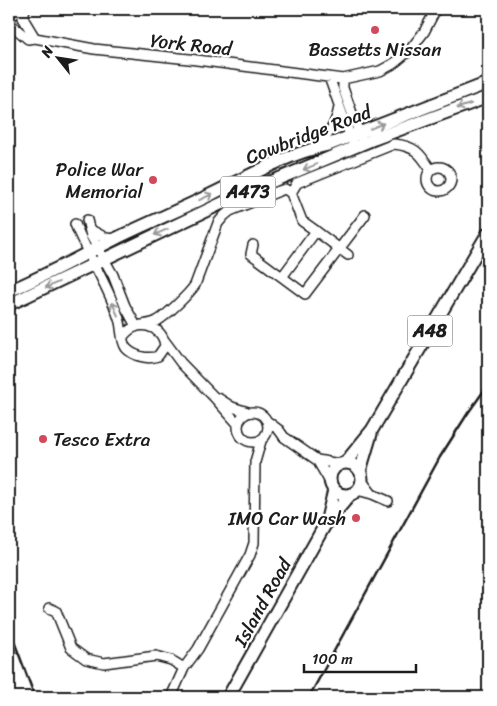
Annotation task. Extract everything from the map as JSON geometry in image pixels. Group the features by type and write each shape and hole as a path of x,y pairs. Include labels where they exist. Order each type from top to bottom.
{"main road":[{"name":"Cowbridge Road","path":"9,302 14,302 235,197 488,83"},
{"name":"Cowbridge Road","path":"9,291 46,275 115,239 248,176 315,148 357,141 488,97"},
{"name":"A48","path":"326,523 332,486 331,472 342,463 372,430 488,233"},
{"name":"A48","path":"326,523 358,484 372,430"},
{"path":"332,486 341,494 358,484 352,464 342,463"},
{"name":"Island Road","path":"228,697 326,523"}],"street":[{"path":"9,18 20,9"},
{"path":"25,9 23,18 35,38"},
{"name":"York Road","path":"9,23 28,38 94,49 343,79 368,75 393,64 410,50 424,32 436,9"},
{"path":"329,77 339,106 357,141"},
{"path":"343,79 343,88 357,141"},
{"path":"315,148 330,132 339,106"},
{"path":"291,193 297,183 394,144 407,146 415,150 422,156 431,170"},
{"path":"123,337 127,331 155,322 165,316 195,285 218,224 224,216 230,211 280,191 285,190 291,193 302,221 348,255"},
{"path":"253,246 251,254 306,294 365,215"},
{"path":"87,220 91,236 105,259 125,306 138,326 155,329 163,337 181,363 238,424 239,434 242,438 253,443 276,436 284,437"},
{"path":"75,224 118,315 124,344 132,353 150,358 158,356 169,358 181,363"},
{"path":"90,230 106,238 115,239"},
{"path":"282,277 316,231"},
{"path":"158,356 165,346 163,337 165,316"},
{"path":"213,396 232,407 262,414 267,422 279,430 284,437 317,460 332,486"},
{"path":"238,424 248,412"},
{"path":"171,697 184,668 198,649 245,566 252,549 255,521 255,462 268,427 267,422"},
{"path":"248,442 255,462"},
{"path":"317,460 342,463"},
{"path":"358,484 372,494 388,501"},
{"path":"55,607 71,648 86,659 104,663 156,656 171,660 184,668"}],"railway":[{"path":"309,697 440,457 488,385"},
{"path":"9,628 35,697"}],"place":[{"name":"Bassetts Nissan","path":"375,30"},
{"name":"Police War Memorial","path":"153,180"},
{"name":"Tesco Extra","path":"43,439"},
{"name":"IMO Car Wash","path":"356,518"}]}
